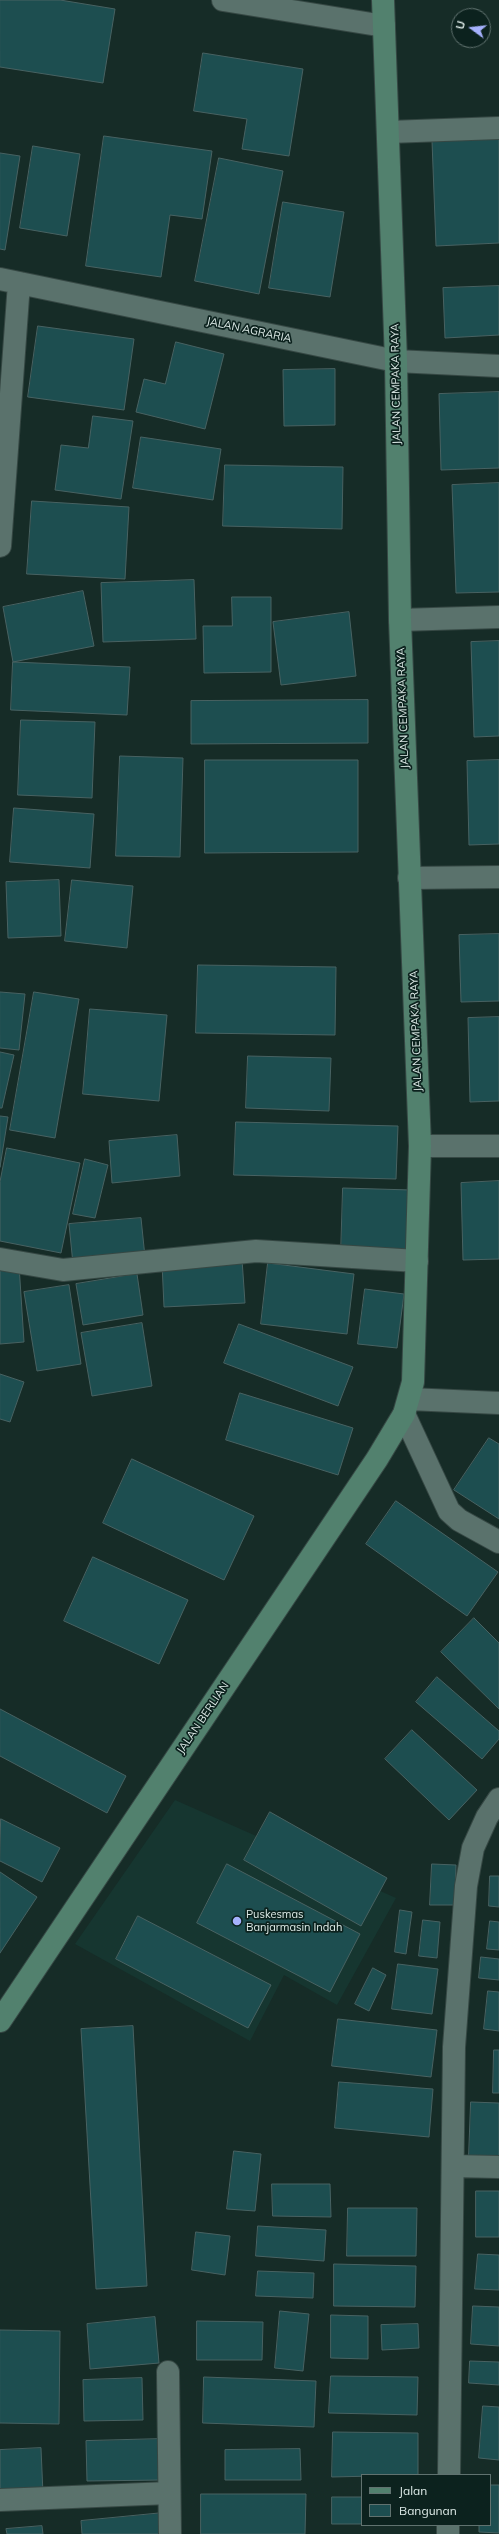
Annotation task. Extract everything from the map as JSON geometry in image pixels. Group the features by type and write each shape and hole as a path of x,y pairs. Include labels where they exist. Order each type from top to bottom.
{"street":[{"path":"223,0 384,26"},
{"name":"JALAN CEMPAKA RAYA","path":"383,0 389,132 396,361 400,620 420,1146 413,1382 407,1406"},
{"path":"389,132 499,128"},
{"path":"0,546 10,281"},
{"name":"JALAN AGRARIA","path":"10,281 396,361 499,366"},
{"path":"400,620 499,617"},
{"path":"409,878 499,877"},
{"path":"420,1146 499,1146"},
{"path":"0,1259 63,1270 256,1251 417,1261"},
{"path":"499,1403 407,1406 449,1511 459,1520 499,1542"},
{"name":"JALAN BERLIAN","path":"0,2021 377,1459 407,1406"},
{"path":"449,2474 454,2047 466,1886 473,1848 487,1816 499,1799"},
{"path":"453,2166 499,2167"},
{"path":"168,2372 170,2534"},
{"path":"0,2500 169,2493"}],"shaded area":[{"name":"Puskesmas Banjarmasin Indah","path":"175,1800 396,1898 337,2005 284,1975 250,2041 75,1944"}],"building":[{"path":"0,0 60,0 115,9 103,83 0,67"},
{"path":"203,53 303,69 289,156 242,149 247,119 194,111"},
{"path":"104,136 212,151 202,219 170,215 161,277 86,266"},
{"path":"499,138 499,243 436,246 432,141"},
{"path":"33,146 80,154 67,236 20,228"},
{"path":"0,153 20,156 5,250 0,249"},
{"path":"219,158 283,171 259,294 195,281"},
{"path":"283,202 344,212 330,297 269,288"},
{"path":"499,286 499,335 445,338 443,288"},
{"path":"38,326 134,339 124,410 28,397"},
{"path":"176,342 224,354 205,429 136,412 144,379 165,384"},
{"path":"335,369 335,425 284,426 283,370"},
{"path":"499,392 499,468 441,470 439,394"},
{"path":"93,416 133,421 121,499 55,490 61,445 88,448"},
{"path":"141,437 221,449 213,500 133,488"},
{"path":"225,465 343,467 342,529 223,526"},
{"path":"499,483 499,592 456,593 452,485"},
{"path":"32,501 129,507 125,579 27,574"},
{"path":"194,580 196,639 103,642 101,583"},
{"path":"83,591 94,646 13,662 3,607"},
{"path":"232,597 271,597 271,672 204,673 203,626 232,626"},
{"path":"349,612 356,676 281,685 273,622"},
{"path":"499,641 499,736 474,737 471,642"},
{"path":"13,662 130,667 127,715 11,710"},
{"path":"368,700 368,743 191,744 191,701"},
{"path":"21,720 95,722 92,798 18,795"},
{"path":"120,756 183,758 180,857 116,856"},
{"path":"205,760 358,760 358,852 205,853"},
{"path":"499,760 499,844 469,845 467,761"},
{"path":"14,808 94,814 90,868 10,862"},
{"path":"59,880 61,936 8,938 6,882"},
{"path":"72,880 133,886 127,948 65,941"},
{"path":"499,934 499,1001 461,1002 459,935"},
{"path":"198,965 336,967 335,1035 196,1033"},
{"path":"0,992 25,994 19,1050 0,1048"},
{"path":"34,992 79,999 55,1138 10,1130"},
{"path":"90,1009 167,1015 159,1101 83,1094"},
{"path":"499,1017 499,1101 470,1102 468,1018"},
{"path":"0,1052 14,1055 2,1108 0,1108"},
{"path":"248,1056 331,1058 329,1111 246,1108"},
{"path":"0,1116 8,1117 0,1167"},
{"path":"236,1122 398,1126 396,1179 234,1175"},
{"path":"177,1135 180,1176 112,1183 109,1141"},
{"path":"7,1148 80,1163 61,1253 0,1241 0,1182"},
{"path":"85,1159 108,1165 95,1218 73,1214"},
{"path":"499,1181 499,1259 463,1260 461,1183"},
{"path":"343,1188 411,1190 409,1256 341,1254"},
{"path":"141,1218 145,1257 73,1264 69,1224"},
{"path":"242,1259 245,1303 164,1307 162,1263"},
{"path":"268,1263 354,1274 347,1334 261,1324"},
{"path":"19,1265 24,1342 0,1344 0,1266"},
{"path":"137,1274 143,1315 83,1325 76,1284"},
{"path":"69,1285 81,1364 37,1371 24,1292"},
{"path":"365,1289 404,1294 397,1348 358,1344"},
{"path":"142,1323 152,1386 92,1396 81,1333"},
{"path":"239,1324 353,1367 338,1406 224,1363"},
{"path":"0,1374 24,1382 10,1422 0,1419"},
{"path":"240,1393 353,1428 338,1475 226,1440"},
{"path":"489,1438 499,1444 499,1519 454,1490"},
{"path":"132,1459 254,1516 224,1580 103,1523"},
{"path":"396,1501 498,1572 467,1616 366,1544"},
{"path":"93,1557 188,1600 159,1664 64,1621"},
{"path":"474,1618 499,1643 499,1709 441,1652"},
{"path":"437,1677 499,1731 499,1739 482,1759 416,1702"},
{"path":"0,1709 126,1776 107,1813 0,1756"},
{"path":"412,1730 477,1790 449,1820 385,1759"},
{"path":"270,1812 387,1878 361,1926 244,1860"},
{"path":"1,1819 60,1848 42,1882 0,1861"},
{"path":"227,1864 360,1934 330,1992 197,1923"},
{"path":"432,1864 456,1865 455,1905 430,1905"},
{"path":"0,1872 37,1897 0,1953"},
{"path":"490,1876 499,1876 499,1907 489,1906"},
{"path":"400,1910 412,1912 406,1954 395,1952"},
{"path":"138,1916 271,1985 248,2028 116,1959"},
{"path":"423,1920 440,1922 437,1958 419,1956"},
{"path":"490,1921 499,1922 499,1950 487,1949"},
{"path":"481,1957 499,1959 499,1980 479,1978"},
{"path":"398,1964 438,1969 432,2014 392,2009"},
{"path":"373,1968 386,1975 369,2011 355,2004"},
{"path":"488,1991 499,1992 499,2031 484,2029"},
{"path":"338,2019 437,2030 431,2077 332,2066"},
{"path":"133,2026 147,2286 96,2289 81,2029"},
{"path":"494,2050 499,2050 499,2093 493,2093"},
{"path":"339,2082 433,2089 429,2137 335,2128"},
{"path":"471,2102 499,2103 499,2156 469,2156"},
{"path":"234,2151 261,2154 255,2211 227,2209"},
{"path":"272,2184 330,2184 331,2217 273,2216"},
{"path":"476,2191 499,2191 499,2237 476,2237"},
{"path":"348,2208 417,2208 416,2256 347,2256"},
{"path":"258,2226 326,2230 324,2261 256,2256"},
{"path":"196,2232 230,2236 225,2275 192,2270"},
{"path":"478,2254 499,2255 499,2290 475,2289"},
{"path":"334,2264 416,2266 415,2307 334,2306"},
{"path":"258,2271 314,2273 313,2298 256,2296"},
{"path":"473,2306 499,2307 499,2346 471,2344"},
{"path":"280,2311 309,2314 303,2371 275,2368"},
{"path":"331,2315 368,2316 368,2359 331,2358"},
{"path":"155,2317 159,2363 90,2369 87,2324"},
{"path":"197,2321 263,2322 262,2360 197,2360"},
{"path":"418,2324 419,2348 382,2350 381,2325"},
{"path":"0,2330 60,2331 59,2424 0,2423"},
{"path":"470,2361 499,2362 499,2385 469,2383"},
{"path":"331,2376 418,2377 417,2415 329,2413"},
{"path":"204,2377 316,2381 314,2427 203,2423"},
{"path":"142,2378 143,2420 84,2421 83,2380"},
{"path":"483,2406 499,2407 499,2460 479,2458"},
{"path":"333,2432 418,2433 418,2474 361,2474 361,2476 332,2477"},
{"path":"161,2439 162,2480 87,2481 86,2441"},
{"path":"41,2448 43,2494 0,2495 0,2450"},
{"path":"300,2449 301,2480 225,2480 225,2450"},
{"path":"491,2485 499,2485 499,2533 479,2532 479,2526 491,2526"},
{"path":"201,2494 306,2494 305,2534 201,2534"},
{"path":"332,2497 361,2497 361,2524 332,2524"},
{"path":"163,2513 165,2534 82,2534 81,2521"},
{"path":"42,2526 43,2534 7,2534 6,2529"}],"place":[{"name":"Puskesmas Banjarmasin Indah","path":"237,1921"}]}
